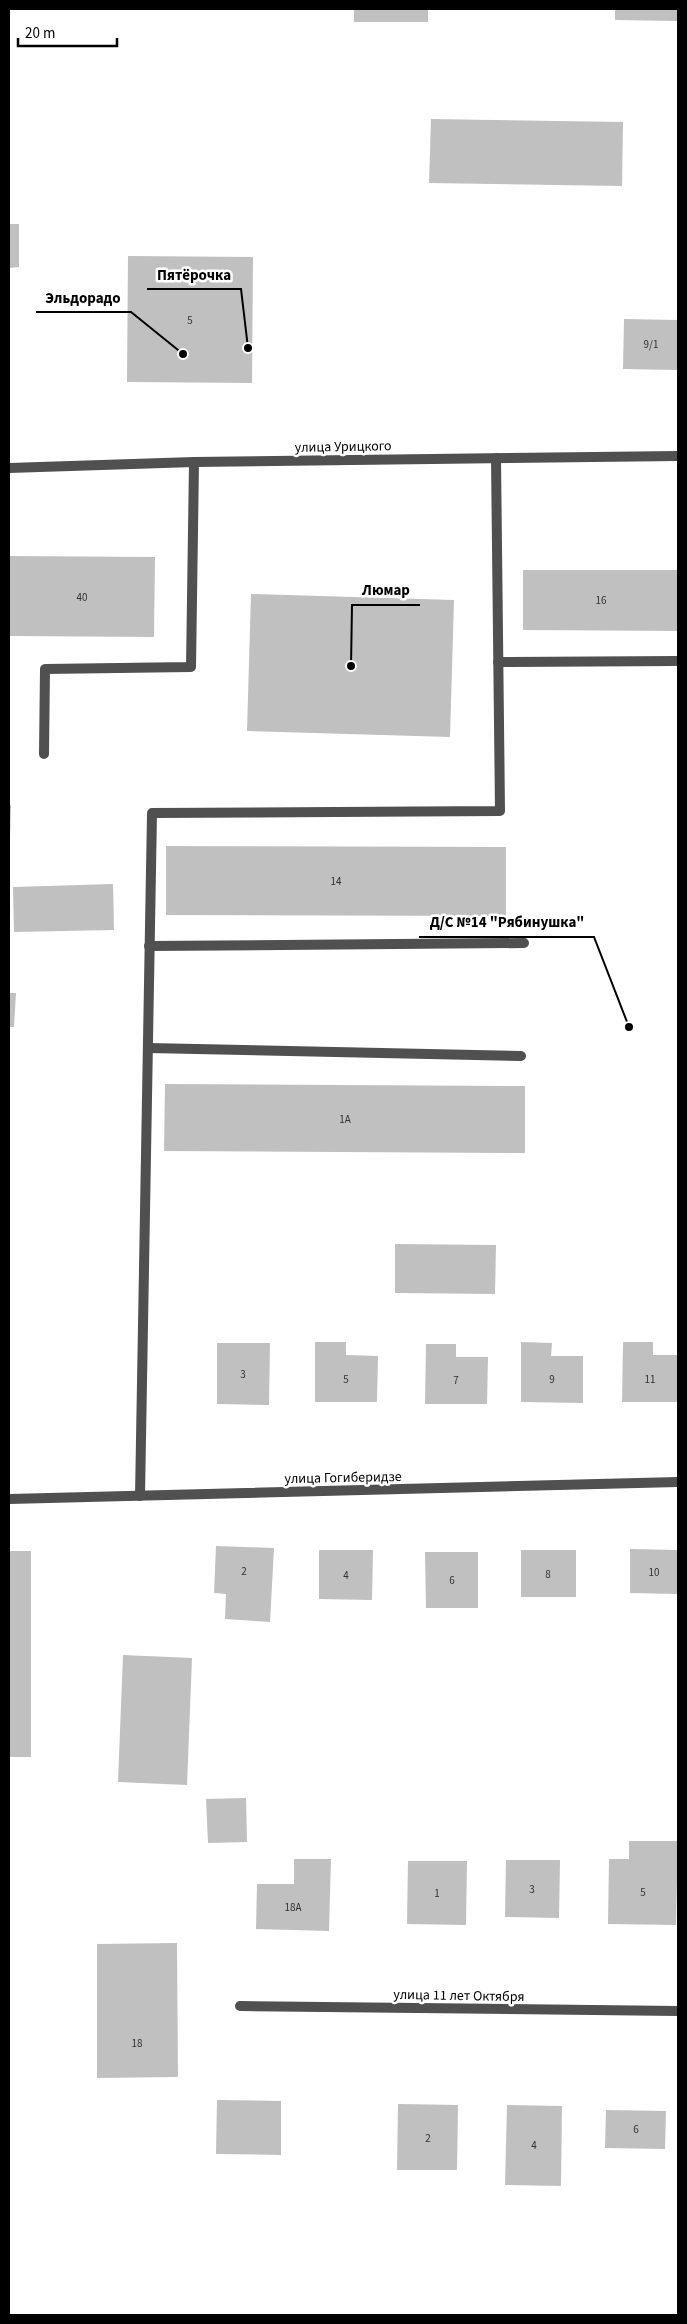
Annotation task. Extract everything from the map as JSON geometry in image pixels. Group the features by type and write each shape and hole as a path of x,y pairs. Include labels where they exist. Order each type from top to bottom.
{"street":[{"name":"улица Урицкого","path":"9,468 194,462 678,456"},
{"path":"140,1496 152,813 500,811 496,458"},
{"path":"44,754 45,668 191,667 194,462"},
{"path":"498,662 678,661"},
{"path":"149,946 524,943"},
{"path":"148,1048 522,1056"},
{"name":"улица Гогиберидзе","path":"9,1499 678,1482"},
{"name":"улица 11 лет Октября","path":"240,2006 678,2011"}],"building":[{"path":"354,9 428,9 428,22 354,22"},
{"path":"615,9 678,9 678,21 615,20"},
{"path":"431,119 623,122 622,186 429,183"},
{"path":"9,224 19,224 19,267 9,268"},
{"path":"128,256 253,257 252,383 127,382"},
{"path":"624,319 678,320 678,370 623,369"},
{"path":"9,556 155,557 154,637 9,636"},
{"path":"523,570 678,570 678,631 523,630"},
{"path":"251,594 454,600 450,737 247,731"},
{"path":"9,805 11,805 10,838 9,838"},
{"path":"166,846 506,847 506,916 166,915"},
{"path":"113,884 114,930 14,932 13,887"},
{"path":"9,993 16,993 14,1027 9,1027"},
{"path":"165,1084 525,1086 525,1153 164,1151"},
{"path":"395,1244 496,1245 495,1294 395,1293"},
{"path":"315,1342 346,1342 346,1355 378,1356 377,1402 315,1402"},
{"path":"521,1342 552,1343 551,1356 583,1356 583,1403 521,1402"},
{"path":"623,1342 653,1342 653,1355 678,1355 678,1402 622,1402"},
{"path":"217,1343 270,1343 269,1405 217,1404"},
{"path":"426,1344 456,1344 456,1357 488,1357 487,1404 425,1404"},
{"path":"216,1546 274,1548 270,1622 225,1619 226,1594 214,1593"},
{"path":"630,1549 678,1550 678,1594 630,1593"},
{"path":"319,1550 373,1550 372,1600 319,1599"},
{"path":"521,1550 576,1550 576,1597 521,1597"},
{"path":"9,1551 31,1551 31,1757 9,1757"},
{"path":"425,1552 478,1552 478,1608 426,1608"},
{"path":"123,1655 192,1658 187,1785 118,1782"},
{"path":"246,1798 247,1842 208,1843 206,1799"},
{"path":"629,1841 678,1841 676,1925 608,1924 609,1859 629,1859"},
{"path":"294,1859 331,1859 329,1931 256,1929 257,1884 294,1884"},
{"path":"506,1860 560,1860 559,1918 505,1917"},
{"path":"408,1861 467,1861 466,1925 407,1924"},
{"path":"177,1943 178,2077 97,2078 97,1944"},
{"path":"217,2100 281,2101 281,2155 216,2154"},
{"path":"398,2104 458,2105 457,2170 397,2170"},
{"path":"507,2105 562,2106 561,2186 505,2185"},
{"path":"606,2110 666,2111 665,2149 605,2148"}],"place":[{"name":"Пятёрочка","path":"248,348"},
{"name":"Эльдорадо","path":"183,354"},
{"name":"Люмар","path":"351,666"},
{"name":"Д/С №14 \"Рябинушка\"","path":"629,1027"}]}
